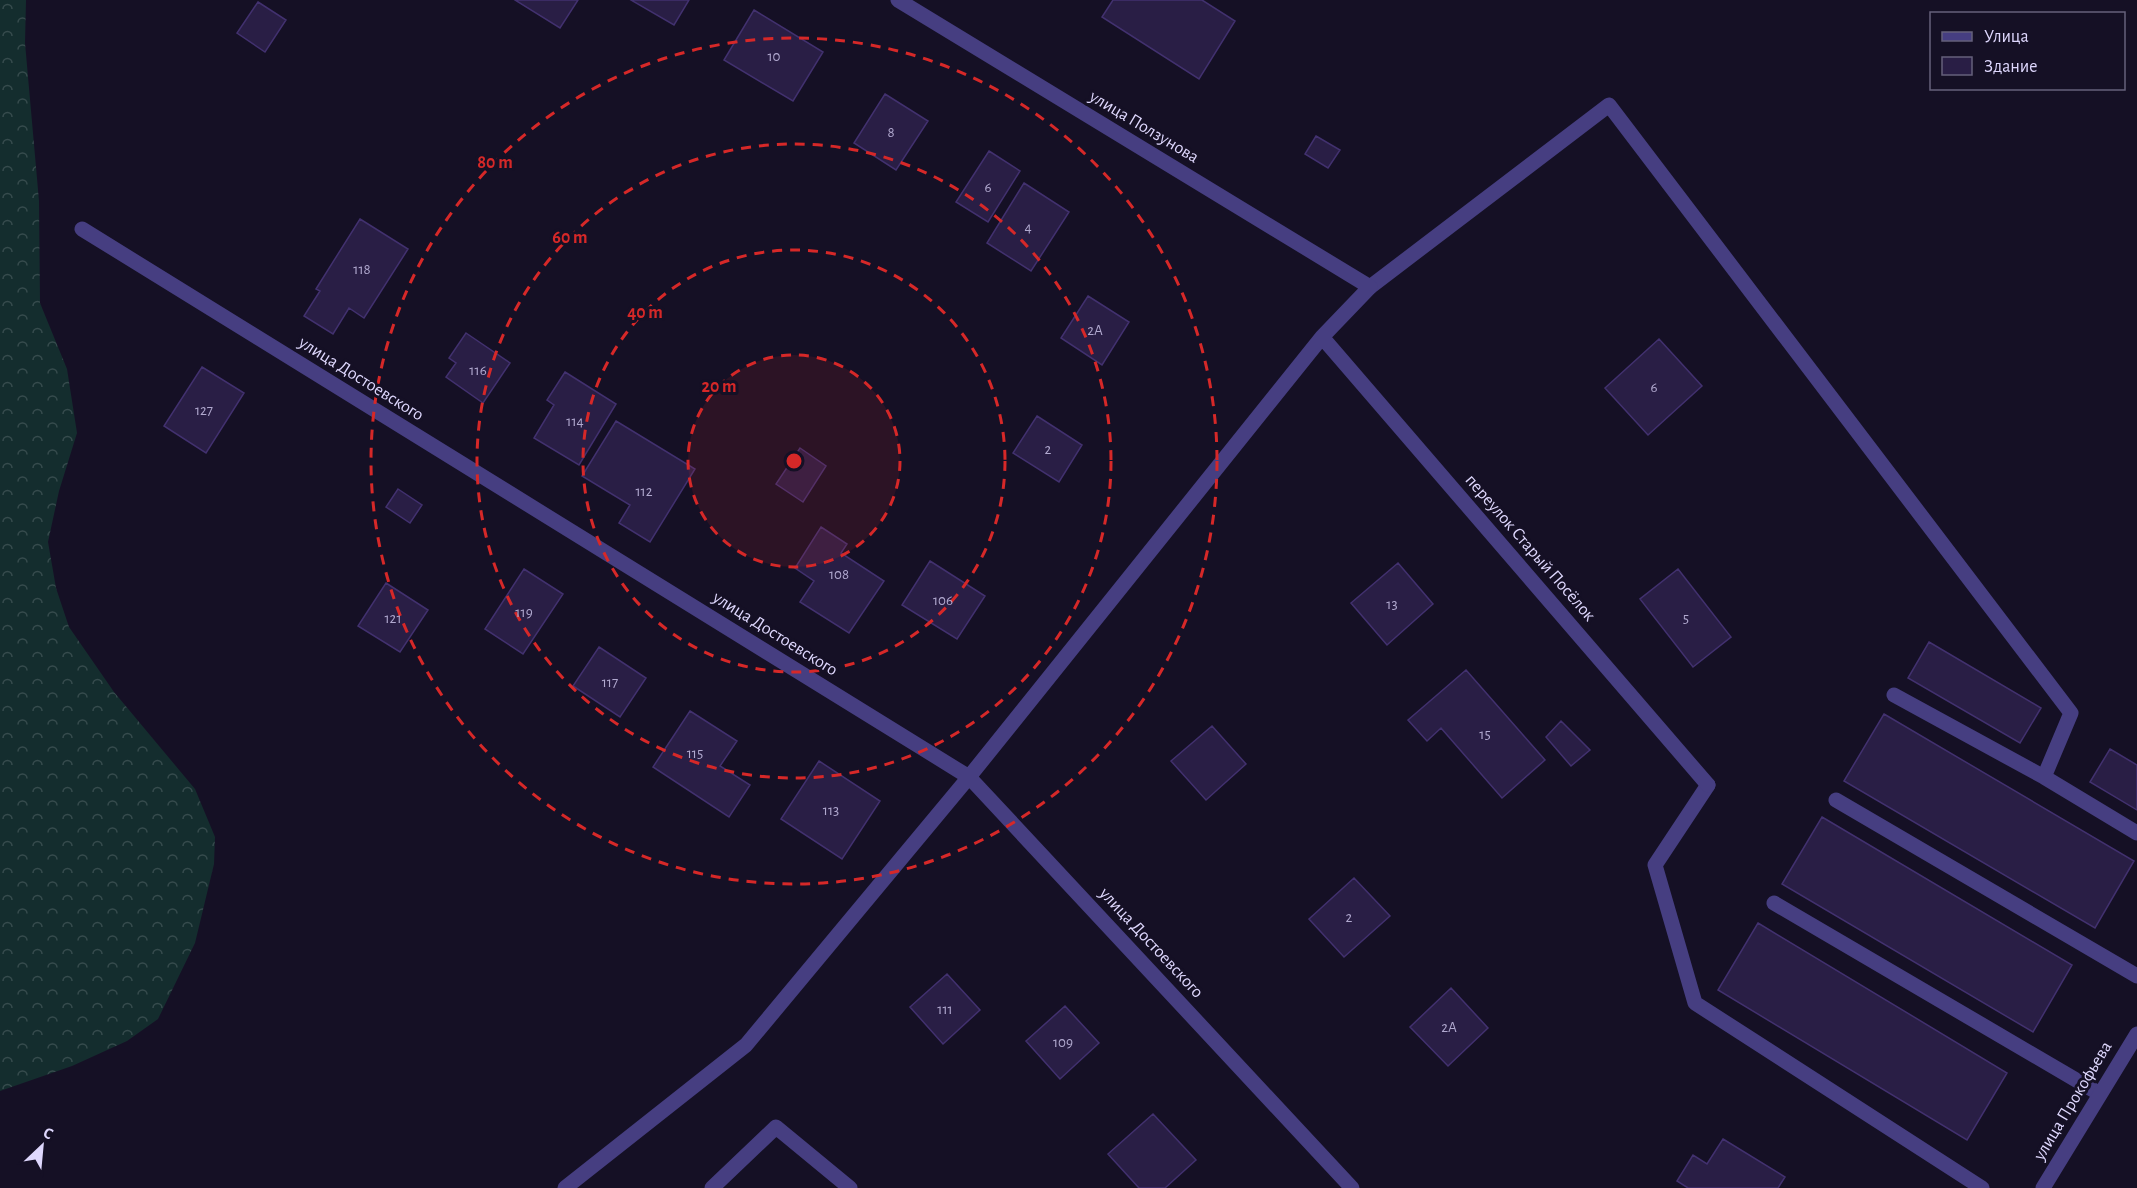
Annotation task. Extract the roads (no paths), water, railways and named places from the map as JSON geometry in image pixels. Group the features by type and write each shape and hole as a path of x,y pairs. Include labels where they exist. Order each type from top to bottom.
{"street":[{"name":"улица Ползунова","path":"898,0 1370,287"},
{"path":"565,1188 746,1045 969,777 1322,337 1370,287 1609,105 2071,713 2044,777"},
{"name":"улица Достоевского","path":"82,229 969,777 1352,1188"},
{"name":"переулок Старый Посёлок","path":"1322,337 1708,785 1655,865 1695,1003 1982,1188"},
{"path":"1894,695 2044,777 2137,833"},
{"path":"1836,800 2137,976"},
{"path":"1774,903 2100,1094"},
{"name":"улица Прокофьева","path":"2043,1188 2137,1034"},
{"path":"712,1188 776,1127 850,1188"}]}
